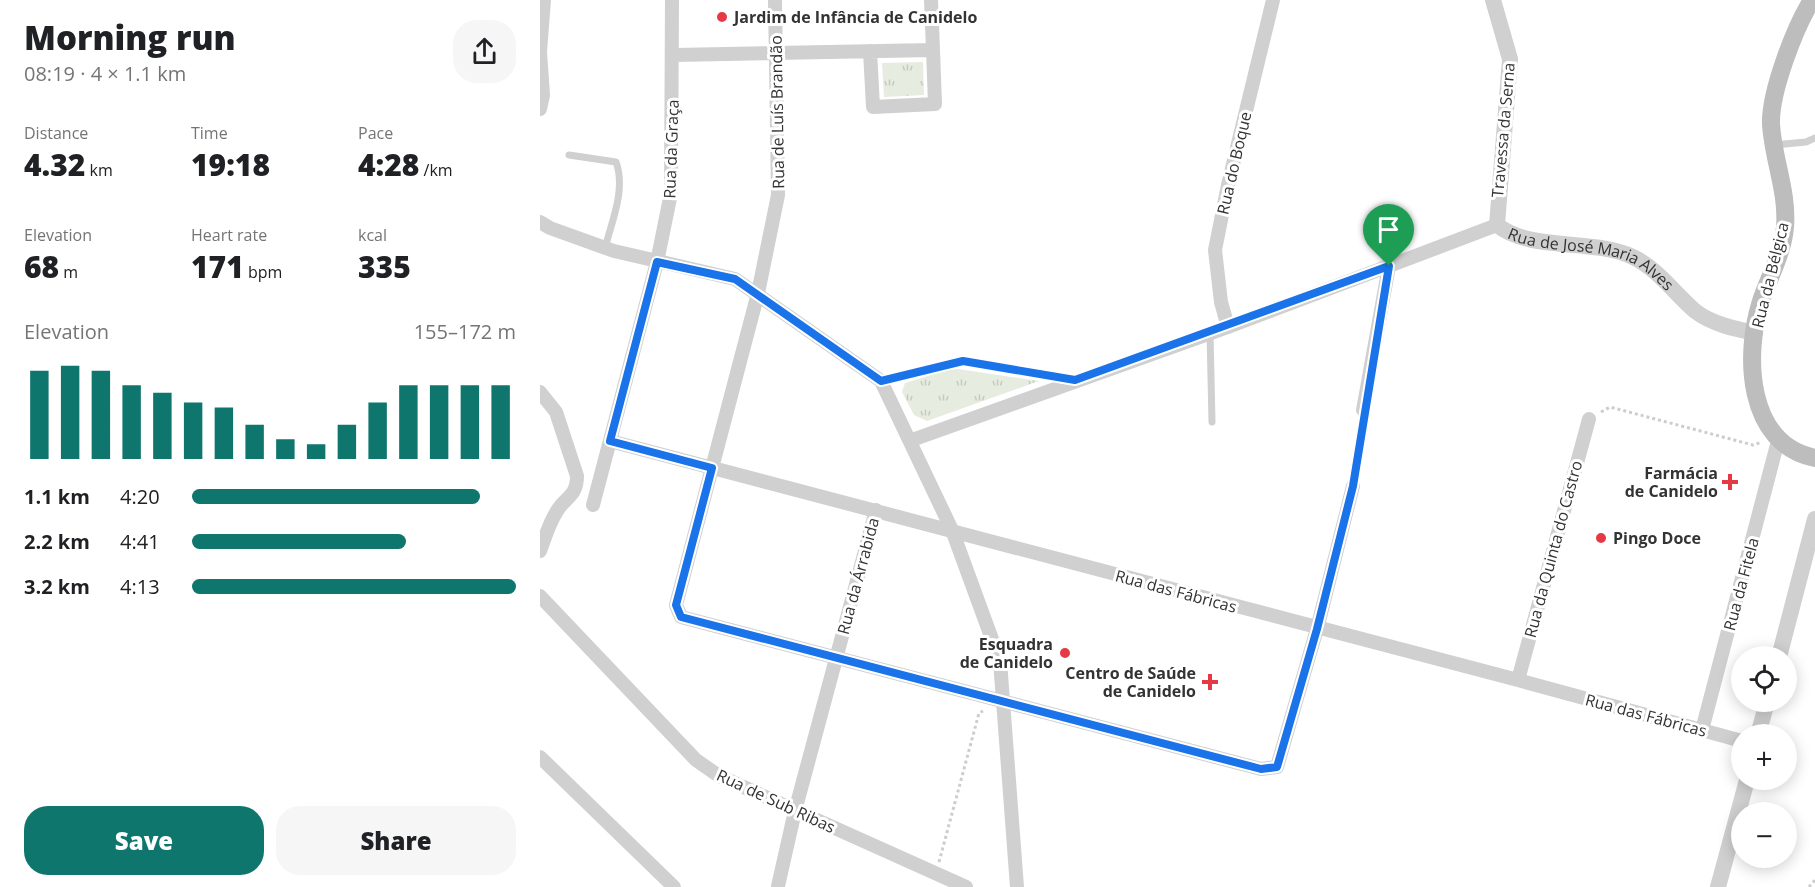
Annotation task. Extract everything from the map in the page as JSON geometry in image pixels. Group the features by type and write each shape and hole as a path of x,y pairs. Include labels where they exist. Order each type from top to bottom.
{"main road":[{"name":"Rua da Bélgica","path":"1812,0 1795,32 1773,102 1771,123 1785,198 1785,231 1761,301 1755,333 1753,391 1765,421 1779,437 1793,449 1815,458"}],"street":[{"path":"540,109 543,95 540,52 544,0"},
{"name":"Rua da Graça","path":"593,505 657,262 671,193 674,55 672,0"},
{"name":"Rua de Luís Brandão","path":"775,0 778,195 758,293 676,605 681,617 836,659"},
{"path":"870,51 873,107 935,104 931,0"},
{"name":"Rua do Boque","path":"1228,327 1221,302 1215,250 1228,184 1274,0"},
{"name":"Travessa da Serna","path":"1493,0 1510,59 1497,225"},
{"path":"674,55 933,50"},
{"path":"540,222 550,228 605,248 735,279 881,381 912,440 952,530 1000,661 1017,887"},
{"name":"Rua de José Maria Alves","path":"912,440 1228,327 1497,225 1506,232 1529,238 1614,250 1634,257 1650,267 1697,312 1715,322 1755,333"},
{"path":"1363,410 1389,266"},
{"path":"540,392 556,412 577,476 577,487 567,503 558,509 540,551"},
{"name":"Rua da Quinta do Castro","path":"1518,680 1589,418"},
{"name":"Rua da Fitela","path":"1702,730 1779,437"},
{"name":"Rua das Fábricas","path":"610,441 1731,738"},
{"path":"836,659 1261,769 1277,767 1317,629 1353,486"},
{"name":"Rua da Árrabida","path":"778,886 795,811 876,510"},
{"path":"1782,646 1815,519"},
{"name":"Rua de Sub Ribas","path":"540,596 696,760 719,776 966,887"},
{"path":"540,757 674,887"},
{"path":"1718,887 1743,790"}],"lane":[{"path":"1774,145 1806,142 1815,138"},
{"path":"569,155 603,158 616,162 620,173 619,193 605,248"},
{"path":"1210,333 1212,422"},
{"path":"881,381 963,361 1075,380"}],"path":[{"path":"1589,418 1610,407 1753,445 1779,437"},
{"path":"1353,486 1363,410"},
{"path":"936,874 979,713 1004,704"},
{"path":"1809,887 1815,880"}],"green space":[{"path":"923,62 924,95 884,97 882,63"},
{"path":"958,369 1039,381 927,421 914,415 902,392 905,383 947,370"}],"place":[{"name":"Jardim de Infância de Canidelo","path":"722,17"},
{"name":"Farmácia de Canidelo","path":"1730,482"},
{"name":"Pingo Doce","path":"1601,538"},
{"name":"Esquadra de Canidelo","path":"1065,653"},
{"name":"Centro de Saúde de Canidelo","path":"1210,682"}],"route":[{"path":"657,262 735,279 881,381 947,363 963,361 1075,380 1228,327 1389,266 1363,410 1353,486 1317,629 1282,757 1277,767 1261,769 1004,704 681,617 676,605 712,468 610,441 657,262"}]}
